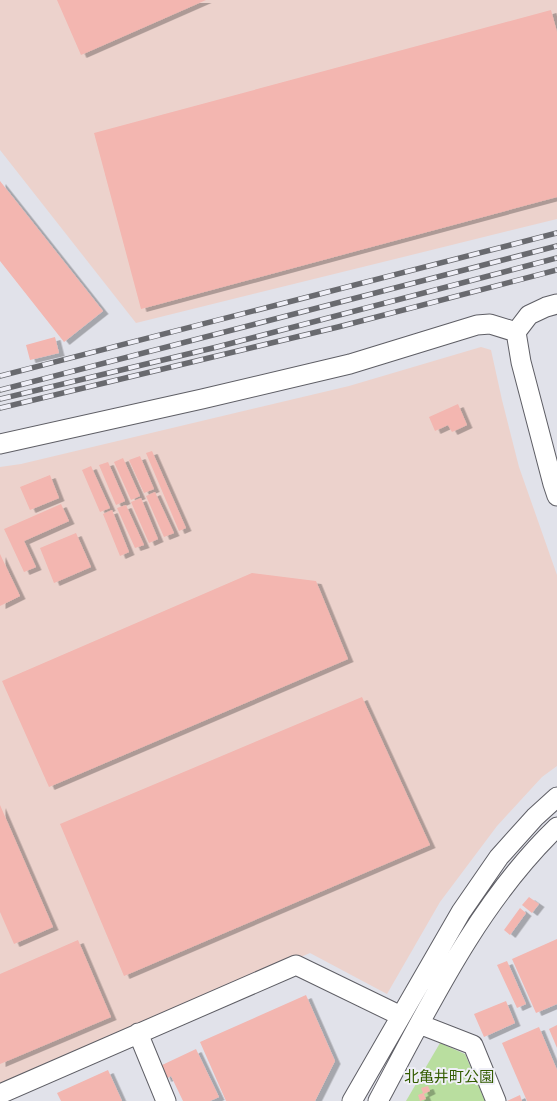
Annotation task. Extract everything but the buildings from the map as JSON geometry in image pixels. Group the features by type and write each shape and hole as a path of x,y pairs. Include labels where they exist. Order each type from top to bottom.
{"street":[{"path":"557,304 529,315 516,332 521,362 557,496"},
{"path":"0,444 350,364 477,325 490,324 516,332"},
{"path":"352,1101 461,912 499,858 535,817 557,797"},
{"path":"378,1101 447,975 482,918 527,858 557,827"},
{"path":"0,1094 296,965 401,1016"},
{"path":"420,1024 473,1045 496,1101"},
{"path":"138,1033 166,1101"}],"shaded area":[{"path":"0,0 557,0 557,219 136,323 0,150"},
{"path":"481,347 491,350 519,467 557,575 557,766 542,777 497,826 440,902 387,994 310,953 0,1085 0,467 21,464 349,386"}],"green space":[{"name":"北亀井町公園","path":"440,1043 465,1054 485,1101 406,1101"}],"railway":[{"path":"0,376 557,233"},
{"path":"0,390 557,246"},
{"path":"0,399 217,347 557,258"},
{"path":"0,408 338,327 557,270"}]}
